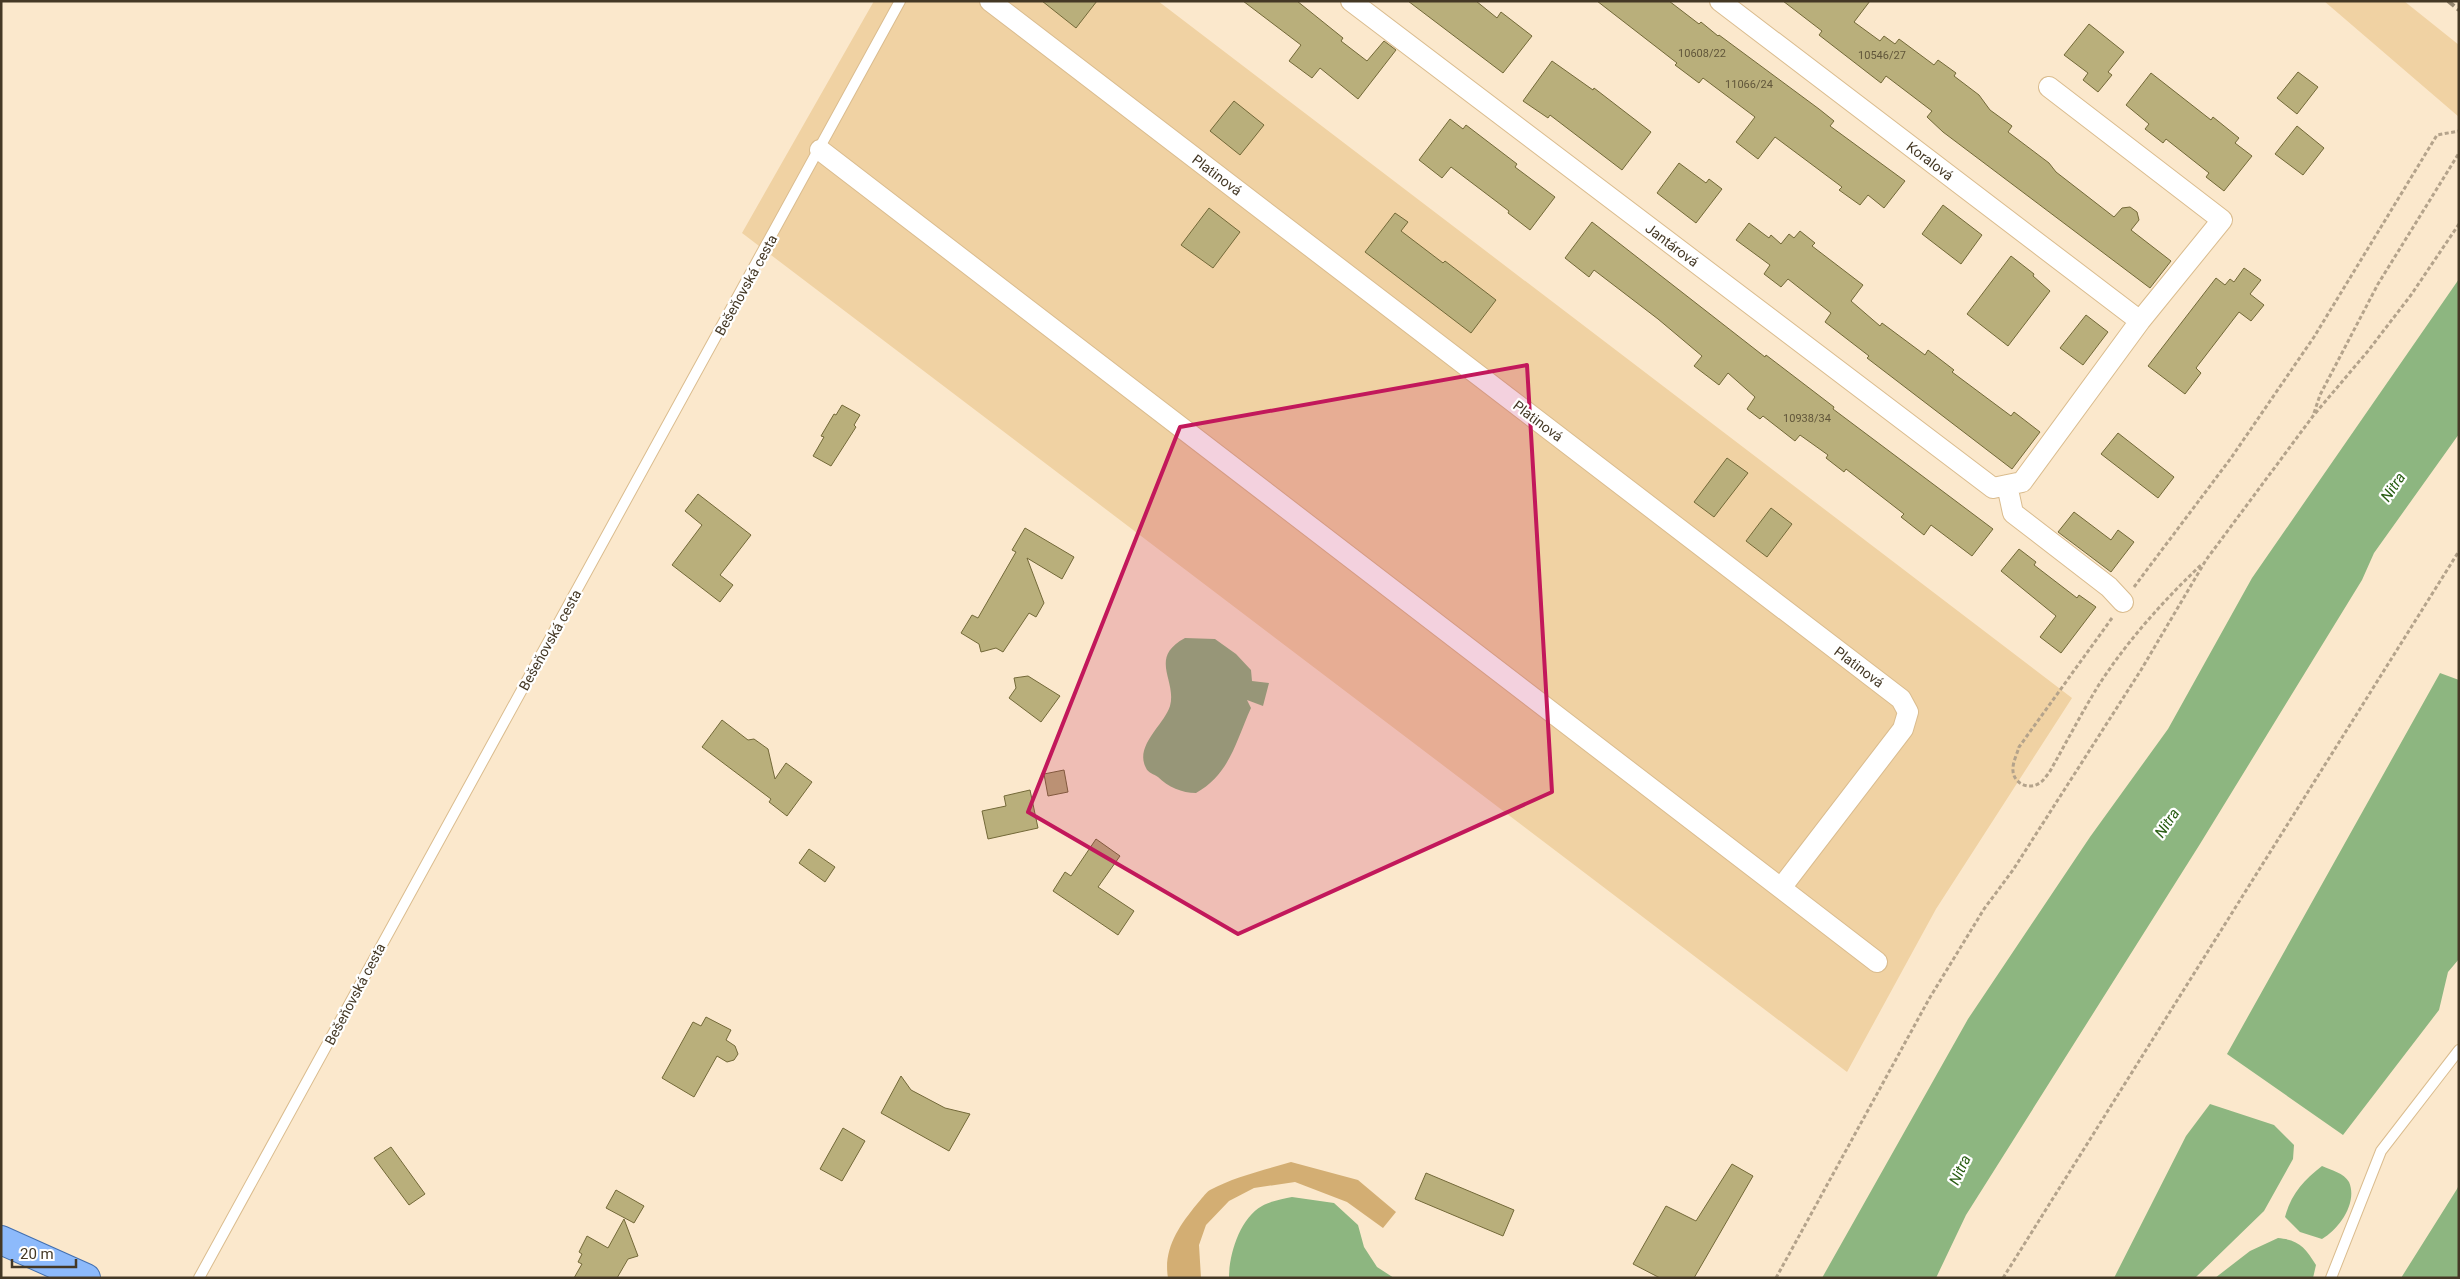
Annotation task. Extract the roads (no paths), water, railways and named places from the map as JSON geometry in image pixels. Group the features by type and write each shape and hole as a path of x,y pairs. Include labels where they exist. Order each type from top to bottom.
{"main road":[{"path":"1,1240 86,1278"}],"street":[{"name":"Platinová","path":"990,1 1901,699 1908,712 1903,729 1780,888"},
{"name":"Jantárová","path":"1351,1 2000,487"},
{"name":"Koralová","path":"1720,1 2140,321"},
{"path":"2050,87 2222,220 2140,321 2022,482 2000,487 2012,513 2109,587 2123,602"},
{"path":"820,150 1877,962"}],"lane":[{"name":"Bešeňovská cesta","path":"199,1278 432,851 820,150 900,1"},
{"path":"2331,1278 2381,1151 2459,1050"}],"water":[{"name":"Nitra","path":"2459,279 2459,434 2374,553 2362,580 2200,844 1966,1215 1936,1278 1822,1278 1968,1019 2090,837 2168,729 2252,578"},
{"path":"1185,638 1215,639 1236,654 1251,670 1252,681 1269,683 1263,706 1247,700 1251,708 1231,756 1217,776 1196,793 1180,791 1166,784 1148,771 1143,760 1144,752 1151,736 1170,706 1170,687 1166,670 1168,653"},
{"path":"2440,673 2459,680 2459,959 2448,972 2439,1010 2343,1135 2227,1054"},
{"path":"2210,1104 2274,1125 2294,1145 2293,1159 2264,1211 2195,1278 2114,1278 2186,1136"},
{"path":"2322,1166 2337,1172 2347,1179 2351,1190 2351,1198 2345,1215 2335,1229 2322,1239 2300,1232 2285,1217 2291,1201 2299,1188"},
{"path":"2459,1185 2459,1278 2401,1278 2457,1189"},
{"path":"1292,1197 1334,1203 1358,1225 1364,1247 1377,1267 1394,1278 1229,1278 1231,1258 1237,1238 1248,1219 1265,1204"},
{"path":"2278,1238 2296,1243 2305,1249 2316,1265 2313,1278 2215,1278 2250,1251"}],"railway":[{"path":"2448,1 2459,10"}]}
